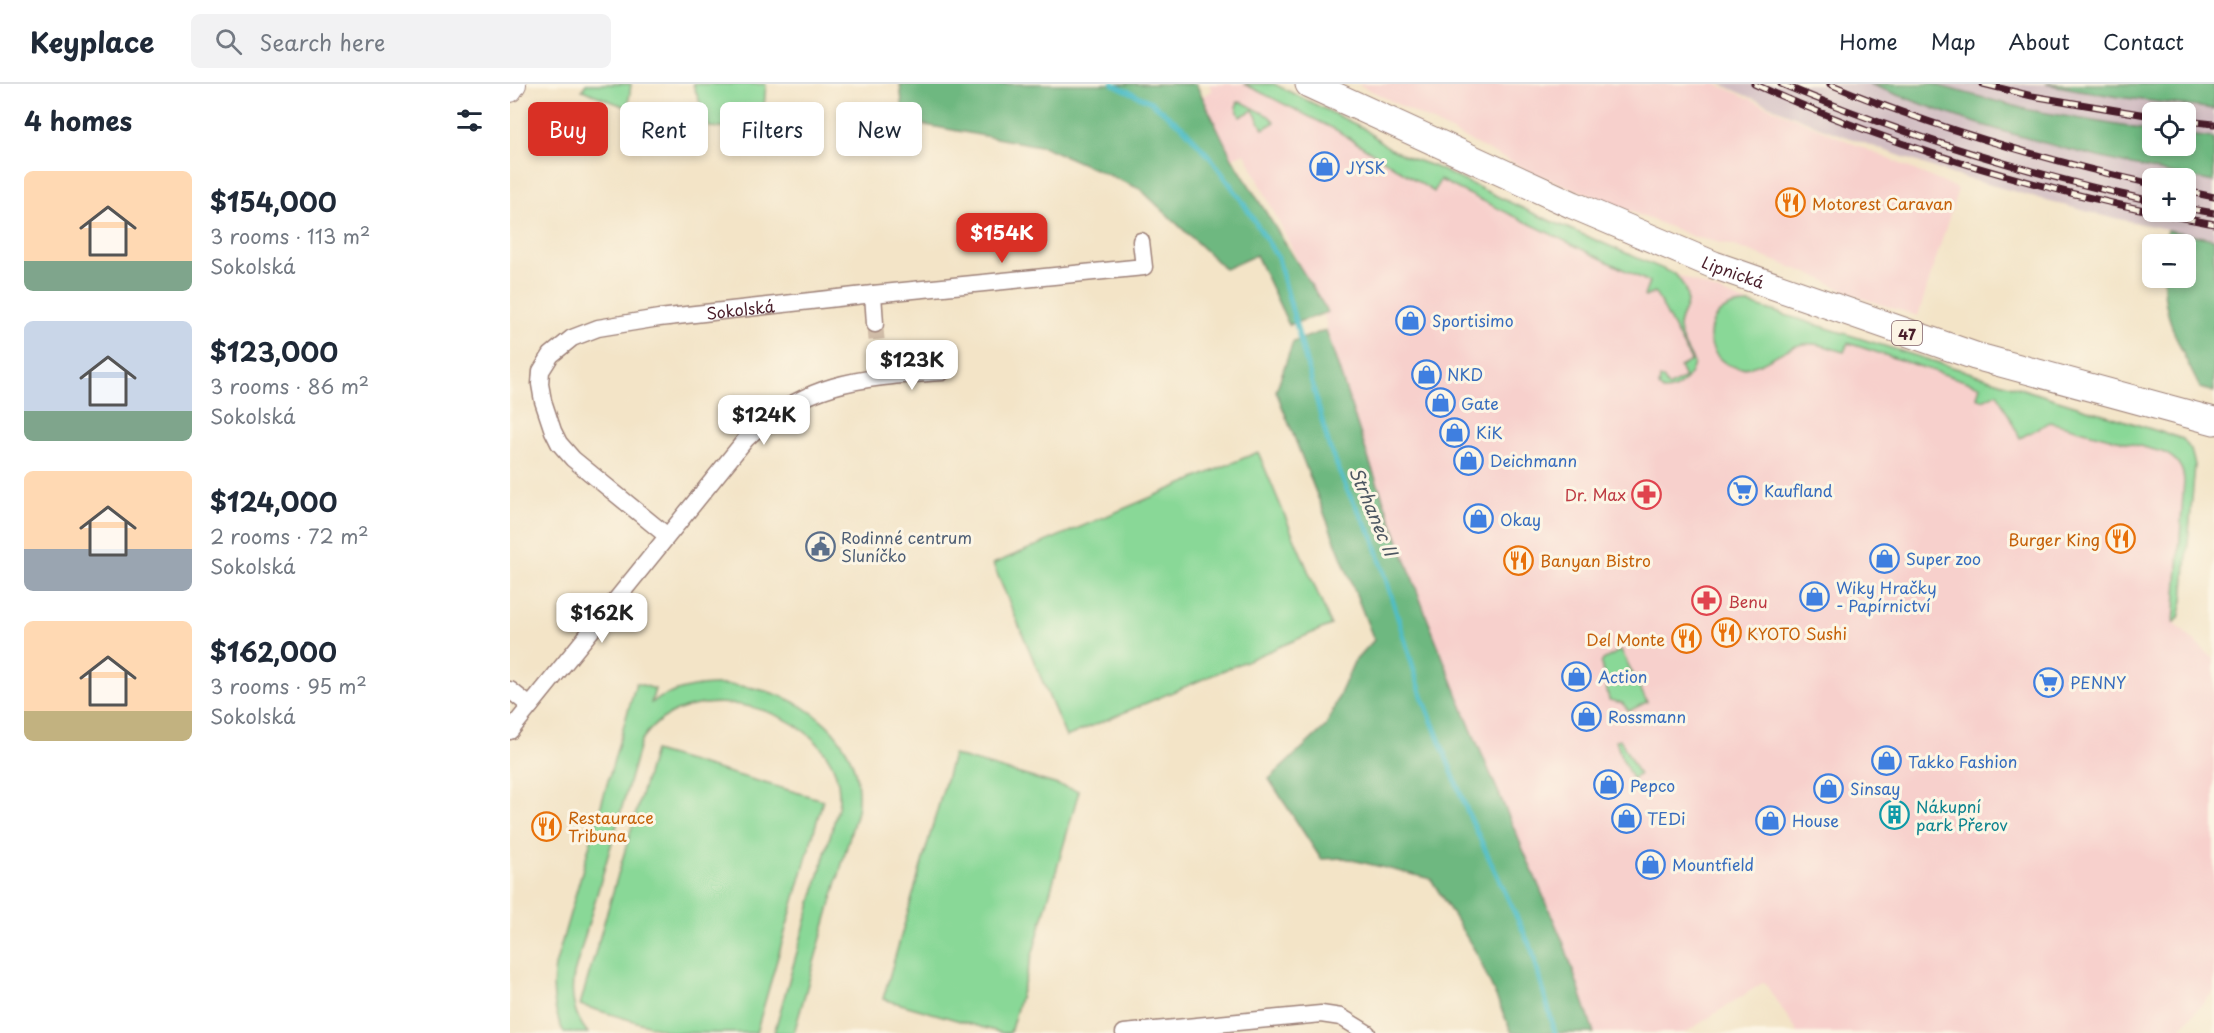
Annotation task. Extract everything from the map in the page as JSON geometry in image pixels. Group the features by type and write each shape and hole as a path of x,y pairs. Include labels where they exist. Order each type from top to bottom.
{"main road":[{"name":"Lipnická","path":"1309,84 1573,205 1714,265 1975,356 2214,421"}],"street":[{"path":"510,90 514,84"},
{"name":"Sokolská","path":"666,535 581,466 559,443 545,411 540,384 542,371 551,356 573,338 610,325 873,294 1144,267 1141,241"},
{"path":"873,294 875,324"},
{"path":"878,354 880,377"},
{"path":"510,731 666,535 746,439 770,418 796,401 826,388 880,377 942,372"},
{"path":"510,690 530,706"},
{"path":"1124,1033 1321,1014 1341,1017 1367,1033"}],"shaded area":[{"path":"1209,84 1274,84 1363,128 1389,148 1410,158 1433,166 1537,215 1675,274 1750,304 1989,378 2049,422 2162,452 2175,460 2184,474 2185,485 2174,623 2214,659 2214,991 2177,1032 2160,1033 2150,1027 2139,1033 1798,1033 1764,982 1685,1033 1594,1033 1564,944 1471,729 1346,422 1324,314 1245,153 1232,158 1201,97 1212,91"},
{"path":"1358,84 1716,84 1958,189 1918,316 1852,295 1818,277 1737,247 1695,237 1531,172"},
{"path":"1720,84 1869,84 1971,121 2040,142 2146,168 2142,168 2142,222 2196,222 2196,179 2214,182 2214,239 2100,215 1954,175 1822,128"},
{"path":"1932,84 2046,84 2158,102 2142,102 2142,129 2029,110"},
{"path":"2196,107 2214,109 2214,138 2196,136"}],"green space":[{"path":"586,84 631,84 629,102 620,102 620,105 582,90"},
{"path":"693,84 766,84 764,102 720,102 720,128 709,127 708,102 700,102"},
{"path":"900,84 1196,84 1232,158 1328,312 1289,325 1256,255 1225,269 1140,189 1045,147 922,124 922,102 902,102"},
{"path":"1244,84 1274,84 1363,128 1389,148 1410,158 1433,166 1537,215 1675,274 1684,286 1687,295 1687,304 1679,328 1694,363 1690,373 1683,383 1673,389 1663,391 1659,387 1660,378 1663,378 1668,387 1685,378 1680,367 1691,361 1655,292 1644,296 1649,282 1440,180 1434,192 1338,131"},
{"path":"1869,84 1932,84 2029,110 2142,129 2142,156 2196,156 2196,136 2214,138 2214,182 2196,178 2196,168 2144,168 2033,140 1960,118"},
{"path":"2046,84 2214,84 2214,109 2196,107 2196,102 2158,102"},
{"path":"1238,102 1269,116 1275,122 1263,129 1253,110 1240,117 1236,107"},
{"path":"2167,230 2188,234 2167,234"},
{"path":"2196,236 2214,239 2214,392 2200,388 2170,320 2164,288 2196,288"},
{"path":"1750,304 2183,439 2191,450 2195,465 2183,601 2179,618 2174,623 2184,480 2180,466 2171,457 2162,452 2050,422 2020,438 1997,393 1983,400 1977,397 1980,386 1848,343 1844,352 1820,345 1804,344 1753,366 1735,367 1718,357 1710,340 1710,331 1718,314 1735,305"},
{"path":"1326,330 1370,463 1426,615 1471,729 1564,944 1594,1033 1512,1033 1477,954 1431,879 1344,858 1321,859 1269,779 1326,726 1354,662 1374,640 1276,391 1293,342"},
{"path":"1258,452 1331,625 1066,737 993,564"},
{"path":"1621,650 1647,702 1629,711 1622,703 1609,700 1601,664 1603,660"},
{"path":"636,683 655,689 651,703 683,690 718,685 754,688 789,700 819,718 842,743 856,774 857,811 794,1033 774,1033 838,808 837,779 826,754 806,733 781,717 752,707 722,703 693,706 667,716 659,721 641,741 574,974 574,1005 579,1020 588,1033 564,1033 560,1025 554,1000 555,966"},
{"path":"1620,739 1639,775 1632,779 1620,754 1616,740"},
{"path":"654,751 823,800 756,1033 674,1033 580,1005"},
{"path":"953,755 1079,791 1010,1033 1002,1033 883,999"}],"waterway":[{"name":"Strhanec II","path":"1113,84 1151,102 1185,129 1213,161 1240,198 1278,258 1329,446 1348,492 1373,537 1422,696 1468,813 1532,950 1555,1033"}],"tunnel":[{"path":"875,324 878,354"}],"railway":[{"path":"1754,84 1865,130 1980,168 2096,199 2214,224"},
{"path":"1781,84 1964,151 2057,178 2142,199"},
{"path":"1830,84 1909,115 1989,141 2142,182"},
{"path":"1983,84 2032,96 2142,114"},
{"path":"2196,122 2214,124"},
{"path":"2196,193 2214,197"},
{"path":"2196,210 2214,213"}],"place":[{"name":"JYSK","path":"1325,167"},
{"name":"Motorest Caravan","path":"1791,203"},
{"name":"Sportisimo","path":"1411,320"},
{"name":"NKD","path":"1426,374"},
{"name":"Gate","path":"1440,403"},
{"name":"KiK","path":"1455,432"},
{"name":"Deichmann","path":"1469,460"},
{"name":"Kaufland","path":"1743,490"},
{"name":"Dr. Max","path":"1647,494"},
{"name":"Okay","path":"1479,519"},
{"name":"Burger King","path":"2121,539"},
{"name":"Rodinné centrum Sluníčko","path":"820,546"},
{"name":"Super zoo","path":"1885,558"},
{"name":"Banyan Bistro","path":"1519,560"},
{"name":"Wiky Hračky - Papírnictví","path":"1815,596"},
{"name":"Benu","path":"1707,601"},
{"name":"KYOTO Sushi","path":"1726,633"},
{"name":"Del Monte","path":"1686,639"},
{"name":"Action","path":"1577,676"},
{"name":"PENNY","path":"2049,682"},
{"name":"Rossmann","path":"1587,716"},
{"name":"Takko Fashion","path":"1887,761"},
{"name":"Pepco","path":"1609,785"},
{"name":"Sinsay","path":"1829,788"},
{"name":"Nákupní park Přerov","path":"1895,815"},
{"name":"TEDi","path":"1626,818"},
{"name":"House","path":"1771,820"},
{"name":"Restaurace Tribuna","path":"547,826"},
{"name":"Mountfield","path":"1651,864"}]}
